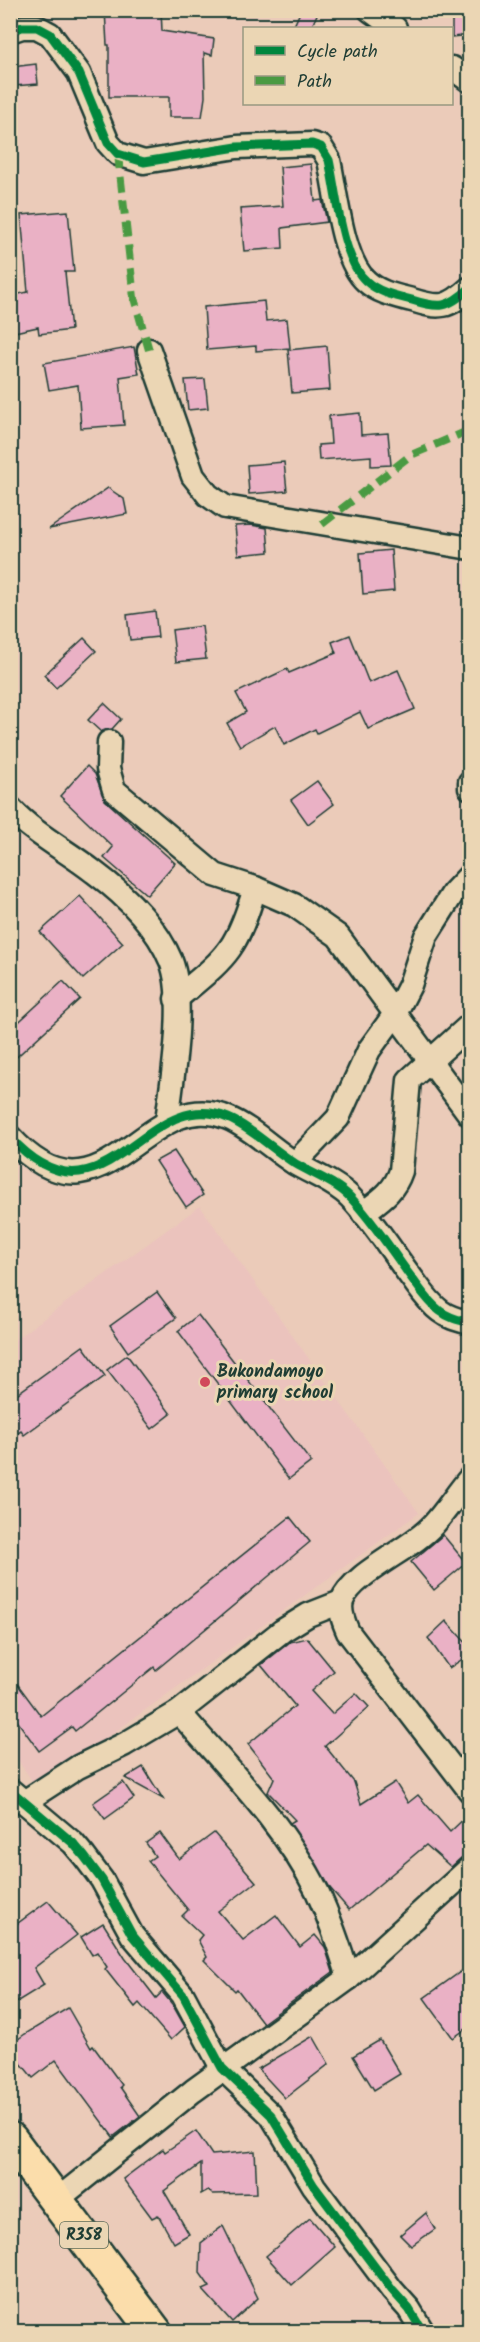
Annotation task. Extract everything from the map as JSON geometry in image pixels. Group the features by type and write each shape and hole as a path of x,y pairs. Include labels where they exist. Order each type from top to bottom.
{"main road":[{"name":"R358","path":"10,2139 58,2199 155,2331"}],"street":[{"path":"370,10 394,27"},
{"path":"10,31 22,27 37,27 50,34 79,73 108,143 118,154 144,162 237,147 312,144 321,147 330,160 351,258 366,282 380,291 441,307 457,299 470,288"},
{"path":"453,69 470,81"},
{"path":"149,350 193,476 208,495 225,507 470,548"},
{"path":"109,742 108,769 114,790 215,875 255,888 294,905 338,936 470,1115"},
{"path":"470,782 470,788"},
{"path":"10,808 47,840 94,871 127,900 158,936 172,964 176,999 174,1064 167,1121"},
{"path":"295,1163 338,1118 369,1050 395,1014 413,978 426,936 453,893 470,875"},
{"path":"176,999 228,955 243,927 255,888"},
{"path":"363,1213 388,1194 401,1171 410,1080 449,1041 470,1025"},
{"path":"10,1137 36,1159 54,1169 80,1172 103,1167 167,1121 179,1115 211,1112 230,1118 295,1163 344,1191 430,1302 450,1317 470,1323"},
{"path":"470,1478 460,1503 362,1578 349,1589 342,1602 342,1620 348,1632 470,1791"},
{"path":"342,1602 309,1615 282,1631 179,1712 125,1744 17,1796 73,1843 84,1856 102,1880 132,1935 183,1995 222,2068 271,2115 314,2186 392,2289 410,2308 423,2331"},
{"path":"179,1712 269,1816 300,1863 326,1912 349,1978"},
{"path":"58,2199 222,2068 349,1978 470,1868"}],"shaded area":[{"name":"Bukondamoyo primary school","path":"200,1206 419,1513 37,1788 11,1750 10,1343"}],"building":[{"path":"105,10 161,10 162,31 214,39 212,55 204,53 205,97 202,117 169,117 169,97 109,97 109,45 107,45"},
{"path":"301,10 319,10 311,27 293,27"},
{"path":"470,14 470,35 453,37 452,16"},
{"path":"36,64 38,84 14,86 12,67"},
{"path":"311,164 315,201 322,200 327,222 282,228 283,248 244,251 240,209 283,206 280,167"},
{"path":"68,211 74,272 65,272 71,330 39,334 38,327 10,333 10,296 28,292 21,215"},
{"path":"264,301 266,321 287,319 290,348 256,351 256,346 207,350 204,307"},
{"path":"327,346 330,390 292,393 288,350"},
{"path":"134,347 139,374 120,377 124,425 81,428 78,385 49,390 44,363"},
{"path":"205,379 208,408 188,410 185,380"},
{"path":"360,413 361,435 388,433 391,465 371,466 371,456 319,460 318,445 331,444 329,416"},
{"path":"284,462 287,491 249,494 247,465"},
{"path":"108,488 124,499 127,514 49,529"},
{"path":"251,525 267,528 269,552 238,555 235,526"},
{"path":"391,550 394,591 363,594 360,553"},
{"path":"155,611 158,637 130,640 127,615"},
{"path":"202,626 206,659 176,662 172,630"},
{"path":"350,635 369,683 398,670 415,709 368,729 360,712 317,733 315,729 284,745 275,726 240,746 227,723 246,712 236,693 287,669 289,673 336,653 332,642"},
{"path":"84,638 96,651 56,688 44,675"},
{"path":"104,703 121,719 112,729 101,732 88,720"},
{"path":"87,766 95,774 105,800 175,863 147,895 104,858 113,847 60,796"},
{"path":"317,781 334,804 308,824 291,800"},
{"path":"80,896 123,943 83,979 40,932"},
{"path":"63,981 80,999 10,1063 10,1030"},
{"path":"174,1151 203,1195 186,1207 156,1161"},
{"path":"157,1292 176,1318 128,1352 110,1326"},
{"path":"198,1315 311,1462 289,1479 178,1331"},
{"path":"83,1346 105,1376 24,1435 21,1431 10,1438 10,1399"},
{"path":"127,1355 171,1414 152,1429 107,1370"},
{"path":"290,1517 310,1542 156,1670 154,1667 75,1731 72,1727 39,1751 10,1711 10,1674 41,1716"},
{"path":"443,1535 466,1563 434,1590 411,1562"},
{"path":"446,1621 470,1647 470,1654 449,1668 428,1638"},
{"path":"307,1638 334,1671 311,1691 332,1714 356,1693 369,1707 325,1746 354,1782 361,1804 395,1782 408,1803 418,1795 450,1832 470,1813 470,1855 461,1858 451,1867 426,1845 349,1910 330,1888 290,1823 295,1820 268,1792 274,1778 248,1744 295,1706 261,1665 290,1642"},
{"path":"143,1767 163,1799 125,1778"},
{"path":"123,1782 134,1798 105,1819 93,1803"},
{"path":"160,1833 179,1859 214,1833 256,1882 218,1911 243,1940 276,1915 300,1947 315,1935 325,1947 333,1972 263,2023 237,1989 235,1991 204,1960 207,1957 198,1940 202,1935 182,1916 188,1910 148,1861 155,1856 146,1843"},
{"path":"48,1901 77,1935 34,1968 44,1985 10,2006 10,1929"},
{"path":"103,1923 125,1958 156,1998 162,1992 172,2004 185,2027 171,2040 139,2003 135,2007 105,1969 107,1967 97,1952 92,1955 81,1937"},
{"path":"470,1965 470,2026 453,2038 424,1998"},
{"path":"68,2008 91,2048 93,2046 122,2085 120,2087 140,2116 113,2137 56,2060 33,2078 10,2050 10,2045 25,2034"},
{"path":"313,2036 329,2064 285,2098 258,2069"},
{"path":"380,2040 400,2074 374,2090 353,2056"},
{"path":"196,2131 212,2155 255,2151 257,2193 212,2194 208,2190 201,2194 201,2164 164,2191 189,2234 174,2243 158,2215 152,2218 123,2179 163,2149 165,2152"},
{"path":"426,2213 435,2229 411,2246 400,2235"},
{"path":"310,2218 335,2247 292,2285 266,2256"},
{"path":"223,2226 258,2298 232,2322 203,2290 210,2287 200,2273 201,2243"}],"marked path":[{"path":"118,154 134,298 149,350"},
{"path":"322,524 411,455 470,430"}],"cycle path":[{"path":"10,31 22,27 37,27 50,34 79,73 108,143 118,154 144,162 237,147 312,144 321,147 329,160 337,207 351,258 366,281 388,294 430,305 449,303 470,288"},
{"path":"10,1137 43,1164 72,1172 98,1167 172,1120 198,1113 228,1118 246,1127 287,1158 331,1183 350,1197 432,1304 447,1315 470,1323"},
{"path":"10,1790 73,1843 84,1856 102,1880 132,1935 183,1995 222,2068 271,2115 314,2186 392,2290 409,2309 423,2332"}],"place":[{"name":"Bukondamoyo primary school","path":"205,1382"}]}
